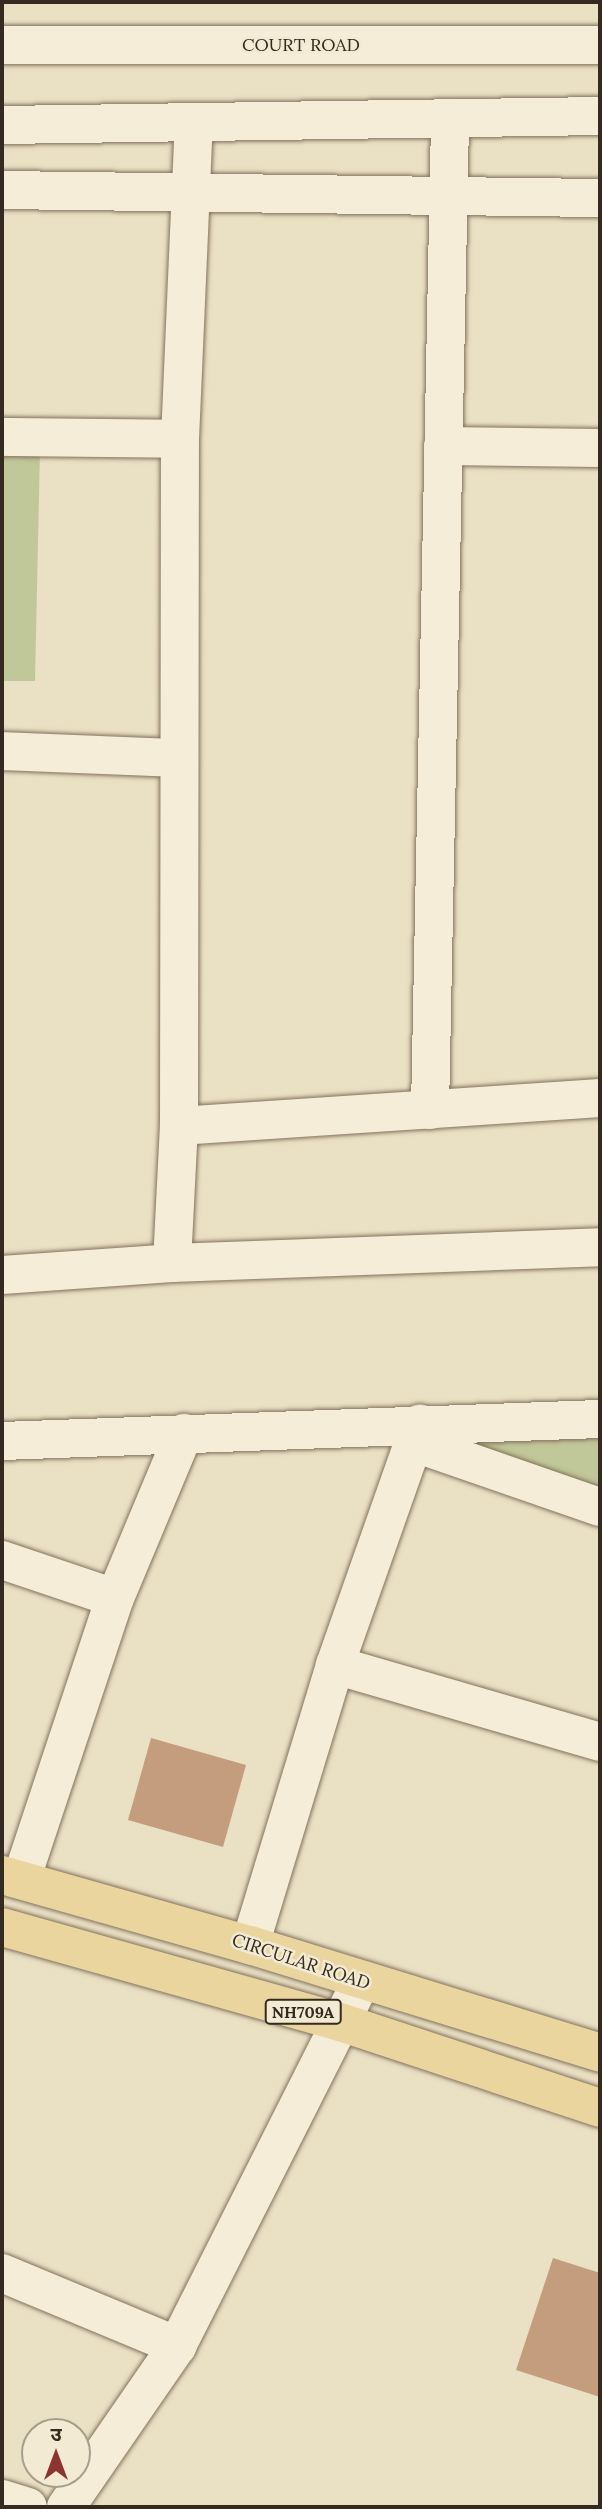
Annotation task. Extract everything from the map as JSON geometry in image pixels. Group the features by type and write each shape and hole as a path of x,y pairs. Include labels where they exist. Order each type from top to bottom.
{"main road":[{"name":"CIRCULAR ROAD","path":"11,1878 250,1945 361,1982 600,2053"},
{"name":"NH709A","path":"2,1927 340,2022 600,2108"}],"street":[{"name":"COURT ROAD","path":"2,45 600,45"},
{"path":"2,125 600,116"},
{"path":"430,1110 450,119"},
{"path":"172,1263 179,1126 180,439 194,122"},
{"path":"2,190 600,198"},
{"path":"2,437 180,439"},
{"path":"443,446 600,448"},
{"path":"2,751 179,758"},
{"path":"179,1126 600,1098"},
{"path":"2,1275 172,1263 600,1247"},
{"path":"2,1441 184,1433 416,1433 600,1419"},
{"path":"11,1878 115,1598 184,1433"},
{"path":"416,1433 600,1507"},
{"path":"250,1945 335,1665 416,1433"},
{"path":"2,1560 115,1598"},
{"path":"335,1665 600,1742"},
{"path":"66,2507 177,2346 361,1982"},
{"path":"2,2273 177,2346"},
{"path":"2,2499 27,2507"}],"green space":[{"path":"2,451 40,451 35,681 2,681"},
{"path":"600,1416 600,1507 420,1424"}],"building":[{"path":"151,1738 246,1765 223,1847 128,1820"},
{"path":"553,2258 600,2273 600,2397 516,2370"}]}
